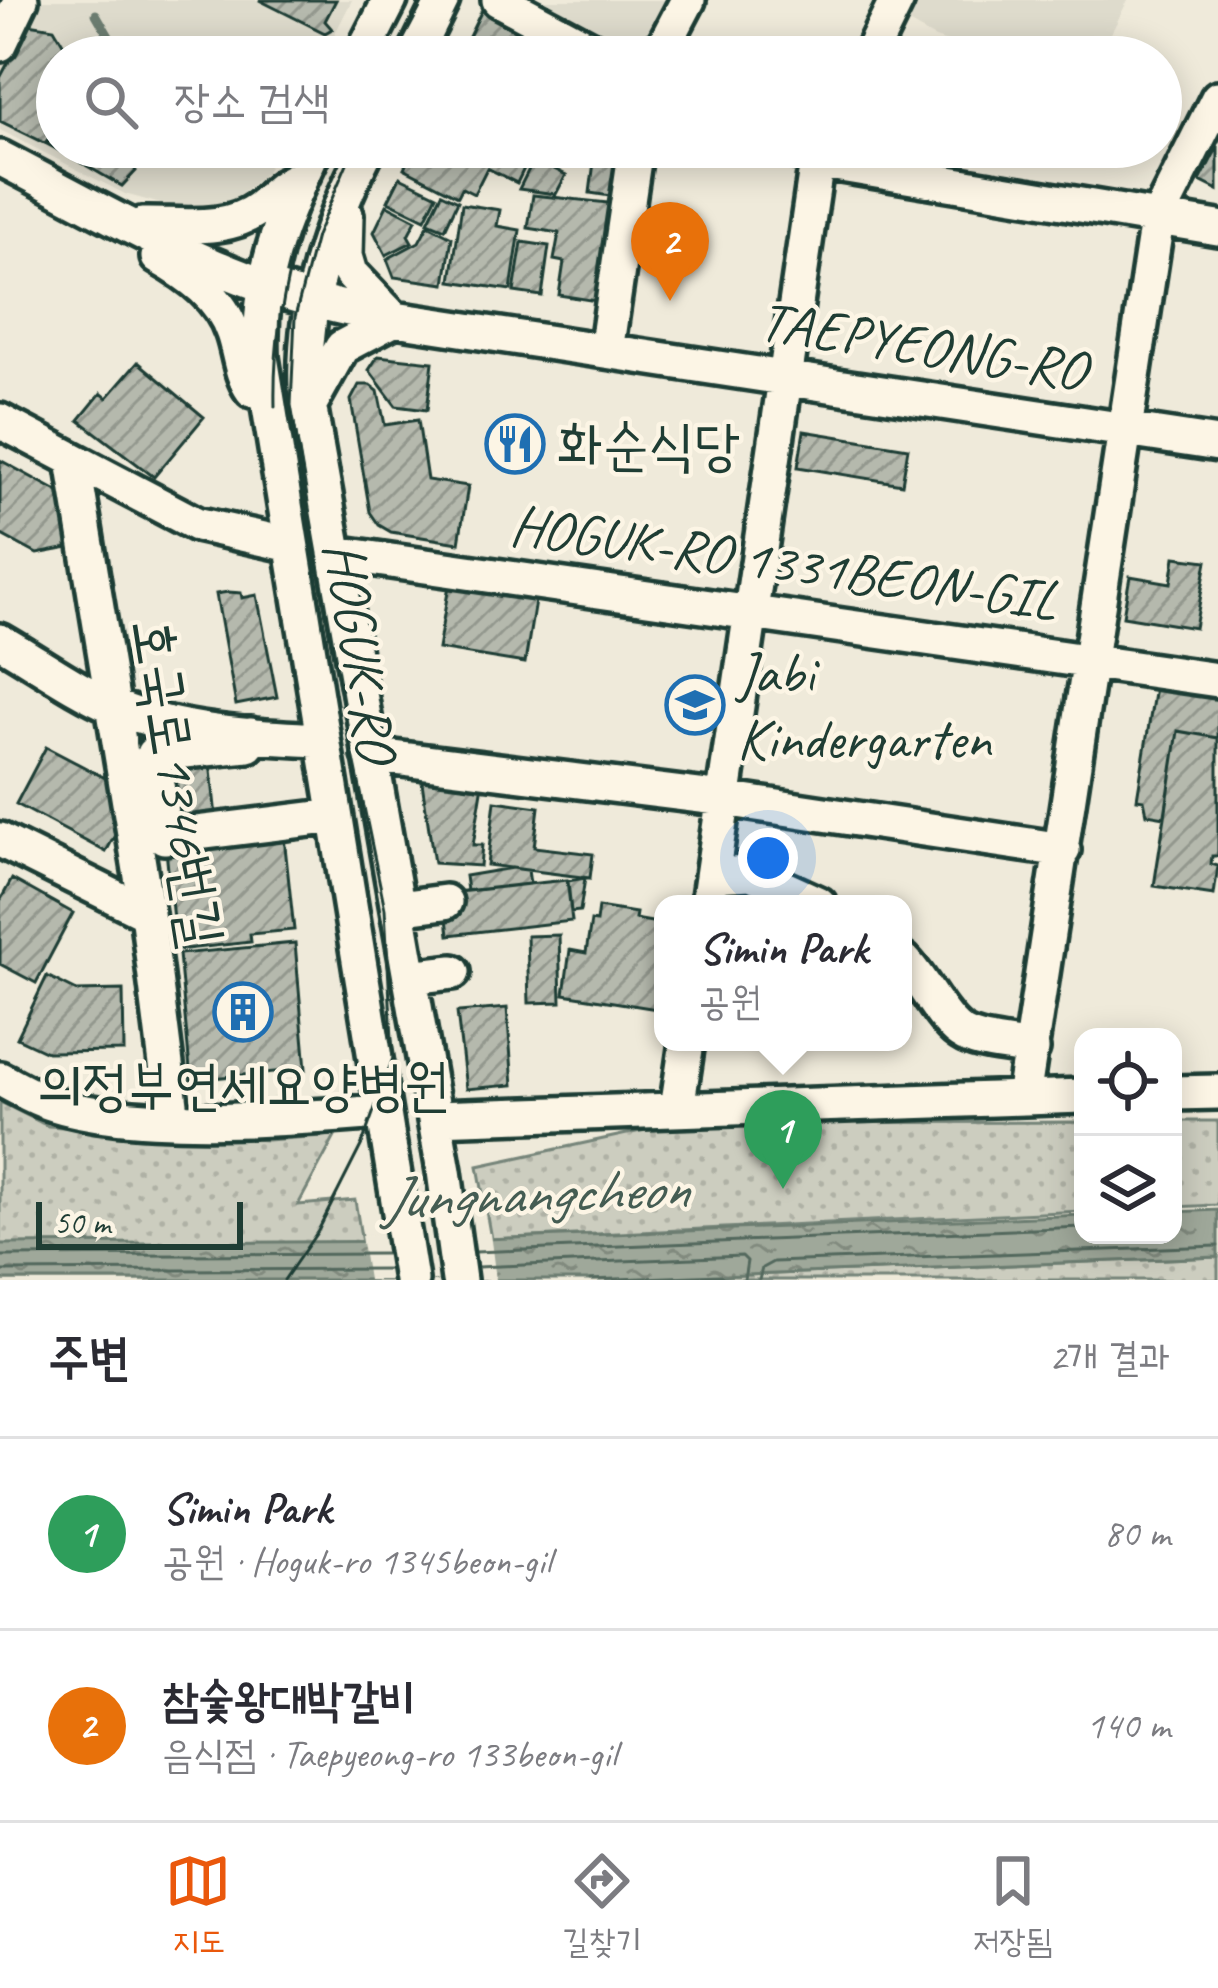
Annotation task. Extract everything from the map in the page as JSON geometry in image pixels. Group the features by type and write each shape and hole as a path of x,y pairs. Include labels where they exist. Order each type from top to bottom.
{"street":[{"path":"0,44 21,0"},
{"path":"372,36 390,0"},
{"path":"424,36 442,0"},
{"path":"499,0 567,36"},
{"path":"669,36 688,0"},
{"path":"879,36 897,0"},
{"path":"1023,1098 1157,220 1218,98"},
{"name":"TAEPYEONG-RO","path":"0,158 129,225 262,285 311,301 394,319 1218,443"},
{"path":"129,225 206,226 239,219 302,168"},
{"name":"HOGUK-RO","path":"306,168 272,245 262,285 261,357 411,1280"},
{"name":"HOGUK-RO","path":"358,168 317,271 305,357 308,408 445,1172 459,1280"},
{"path":"606,351 633,168"},
{"path":"800,895 752,873 710,889 788,379 808,168"},
{"path":"892,168 1218,228"},
{"path":"308,408 342,346 394,319 350,273 343,197"},
{"path":"129,225 158,258 182,270 224,313 244,378 269,413"},
{"path":"0,422 196,524 291,545"},
{"name":"호국로1346번길","path":"73,460 147,913 172,1120"},
{"name":"HOGUK-RO 1331BEON-GIL","path":"335,553 1218,680"},
{"path":"0,641 113,706 149,718 251,735 321,740"},
{"path":"251,735 248,745 153,754 164,837 335,816"},
{"path":"370,755 1063,850"},
{"path":"0,840 147,913"},
{"path":"398,908 445,902"},
{"path":"912,969 965,1035 1032,1049"},
{"path":"410,977 453,972"},
{"path":"677,1109 686,1051"},
{"path":"0,1079 44,1101 76,1109 172,1120 382,1112"},
{"path":"1182,1093 1218,1092"},
{"path":"435,1118 1074,1096"}],"shaded area":[{"path":"0,0 352,0 334,36 36,36 36,148 0,130"},
{"path":"532,0 689,0 656,36 603,36"},
{"path":"867,0 1128,0 1110,36 931,36"},
{"path":"74,168 268,168 236,199 214,207 175,208 125,194"},
{"path":"0,1102 48,1126 267,1140 336,1135 298,1205 355,1200 368,1280 0,1280"},
{"path":"1182,1121 1218,1121 1218,1205 1182,1207"},
{"path":"1074,1122 1074,1211 491,1239 478,1166 678,1123"},
{"path":"1218,1257 1218,1280 616,1280"}],"water":[{"path":"1218,1210 1218,1257 616,1280 0,1280 0,1244 436,1241 1074,1215 1074,1244 1182,1244 1182,1212"}],"pier":[{"path":"490,1233 496,1280 368,1280 361,1236"}],"building":[{"path":"259,0 336,0 325,21 332,29 325,33"},
{"path":"482,10 535,36 469,36"},
{"path":"29,24 54,28 59,36 36,36 36,139 0,121 0,78"},
{"path":"1218,146 1218,190 1200,181"},
{"path":"90,168 134,168 122,186"},
{"path":"404,168 487,168 474,194 462,188 458,196"},
{"path":"487,168 524,168 517,183"},
{"path":"530,168 552,168 566,175 556,194 519,189"},
{"path":"593,168 621,168 617,197 590,193"},
{"path":"400,177 437,195 425,219 388,201"},
{"path":"442,193 458,201 445,229 428,222"},
{"path":"533,195 618,204 603,302 559,295 564,262 554,260 559,233 528,228"},
{"path":"462,204 500,210 497,226 520,230 511,290 451,281"},
{"path":"387,205 416,220 408,235 412,242 386,255 374,232"},
{"path":"428,225 452,237 445,284 394,277 387,259 419,242"},
{"path":"522,242 549,246 542,296 514,292"},
{"path":"378,356 433,362 427,410 396,406 369,370"},
{"path":"138,362 204,417 154,477 79,420 101,393 107,398"},
{"path":"359,385 378,391 385,425 418,420 427,480 468,486 459,543 391,532 370,512 351,400"},
{"path":"804,431 908,448 902,484 798,467"},
{"path":"0,460 64,495 74,547 37,554 0,534"},
{"path":"1175,557 1207,561 1195,628 1123,616 1130,576 1171,583"},
{"path":"449,586 535,601 525,663 438,649"},
{"path":"241,593 242,598 257,595 277,697 236,705 216,594"},
{"path":"1155,687 1218,697 1218,856 1212,856 1211,864 1218,866 1214,895 1154,886 1165,817 1147,814 1144,800 1137,799"},
{"path":"1155,687 1218,697 1218,738 1178,731 1165,817 1147,814 1144,800 1137,799"},
{"path":"1178,731 1218,738 1218,856 1212,856 1211,864 1218,866 1214,895 1154,886"},
{"path":"46,747 107,779 115,835 106,852 16,804"},
{"path":"174,761 210,761 217,826 171,820 165,773"},
{"path":"420,769 484,778 473,845 482,845 480,866 434,863"},
{"path":"495,801 539,807 534,847 593,854 590,878 487,865"},
{"path":"284,837 294,930 250,934 251,942 176,950 166,850"},
{"path":"528,870 530,884 467,891 465,876"},
{"path":"585,878 580,911 571,912 568,881"},
{"path":"12,879 73,913 36,983 0,964 0,901"},
{"path":"567,880 572,921 449,935 444,893"},
{"path":"598,907 636,913 635,919 654,922 654,1009 564,994 570,950 586,953 591,921 596,922"},
{"path":"559,935 561,1002 529,1003 527,936"},
{"name":"의정부연세요양병원","path":"295,943 306,1069 191,1080 179,954"},
{"path":"47,976 77,991 123,990 124,1051 47,1052 17,1038"},
{"path":"507,1008 513,1085 466,1089 457,1012"}],"waterway":[{"path":"96,14 109,36"}],"tram line":[{"path":"405,36 424,0"},
{"path":"275,407 282,306 297,241 326,168"},
{"path":"284,1280 318,1231 362,1144 393,1058 385,909 333,657 291,405 295,317 316,236 345,168"}],"place":[{"name":"참숯왕대박갈비","path":"670,301"},
{"name":"화순식당","path":"515,444"},
{"name":"Jabi Kindergarten","path":"695,705"},
{"name":"의정부연세요양병원","path":"243,1012"},
{"name":"Simin Park","path":"783,1189"}],"water label":[{"name":"Jungnangcheon","path":"535,1192"}]}
